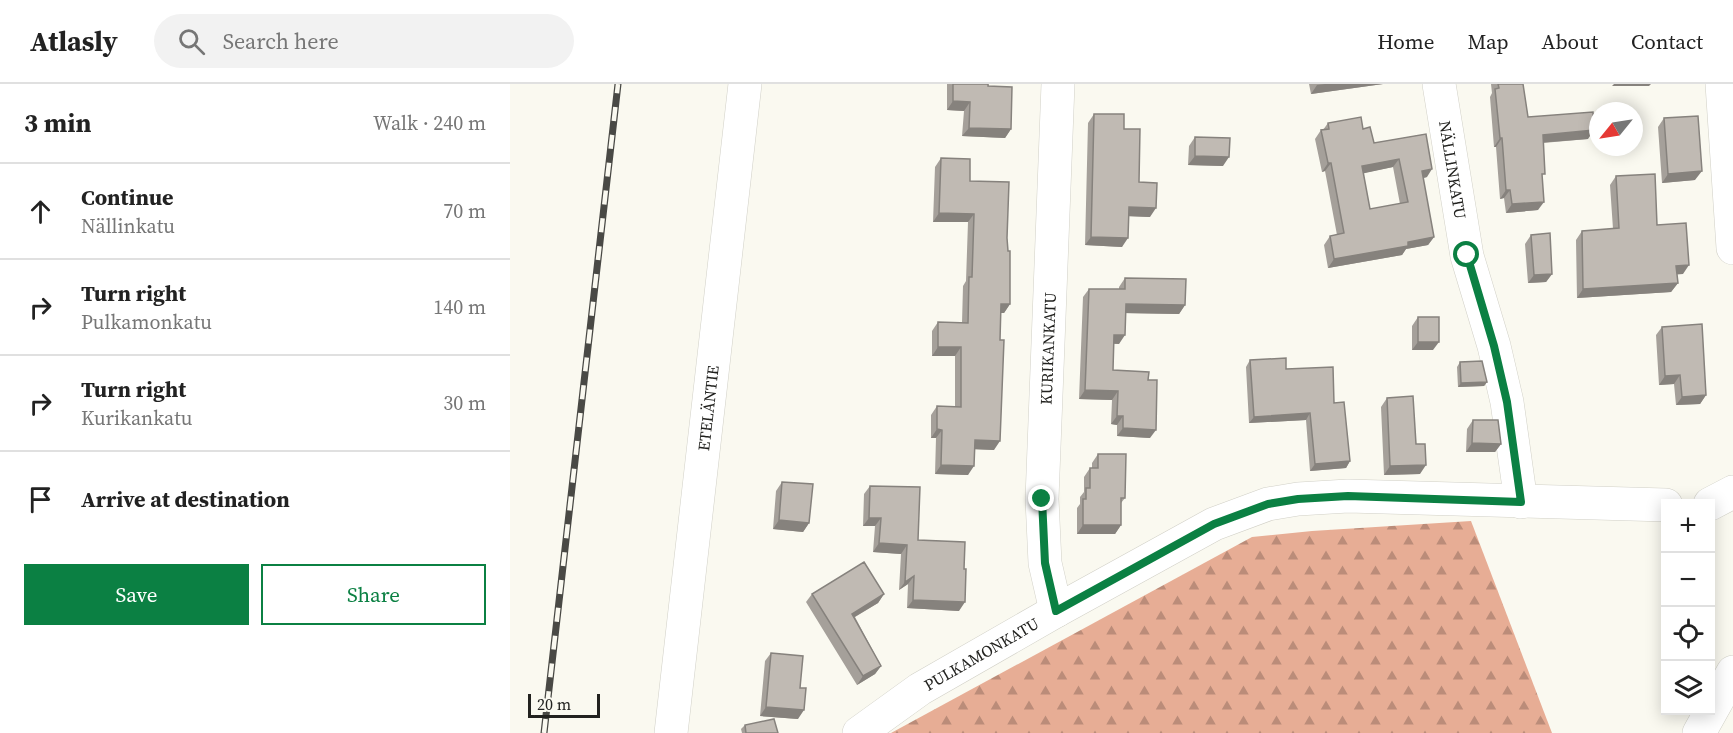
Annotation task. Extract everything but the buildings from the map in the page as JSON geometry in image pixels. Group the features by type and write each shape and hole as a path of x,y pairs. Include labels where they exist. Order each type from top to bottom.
{"main road":[{"name":"ETELÄNTIE","path":"671,733 745,84"},
{"name":"KURIKANKATU","path":"1056,611 1045,563 1042,499 1058,84"},
{"name":"NÄLLINKATU","path":"1439,84 1467,255 1494,346 1507,402 1521,502"},
{"path":"1722,84 1733,248"},
{"path":"1715,502 1733,493"},
{"name":"PULKAMONKATU","path":"859,733 920,689 1056,611 1214,524 1268,504 1298,499 1348,496 1661,505"},
{"path":"1699,733 1733,672"}],"green space":[{"path":"1471,521 1552,733 891,733 1252,537"}],"railway":[{"path":"544,733 618,84"}],"route":[{"path":"1042,499 1045,563 1056,611 1214,524 1268,504 1298,499 1348,496 1521,502 1507,402 1494,346 1467,255"}]}
